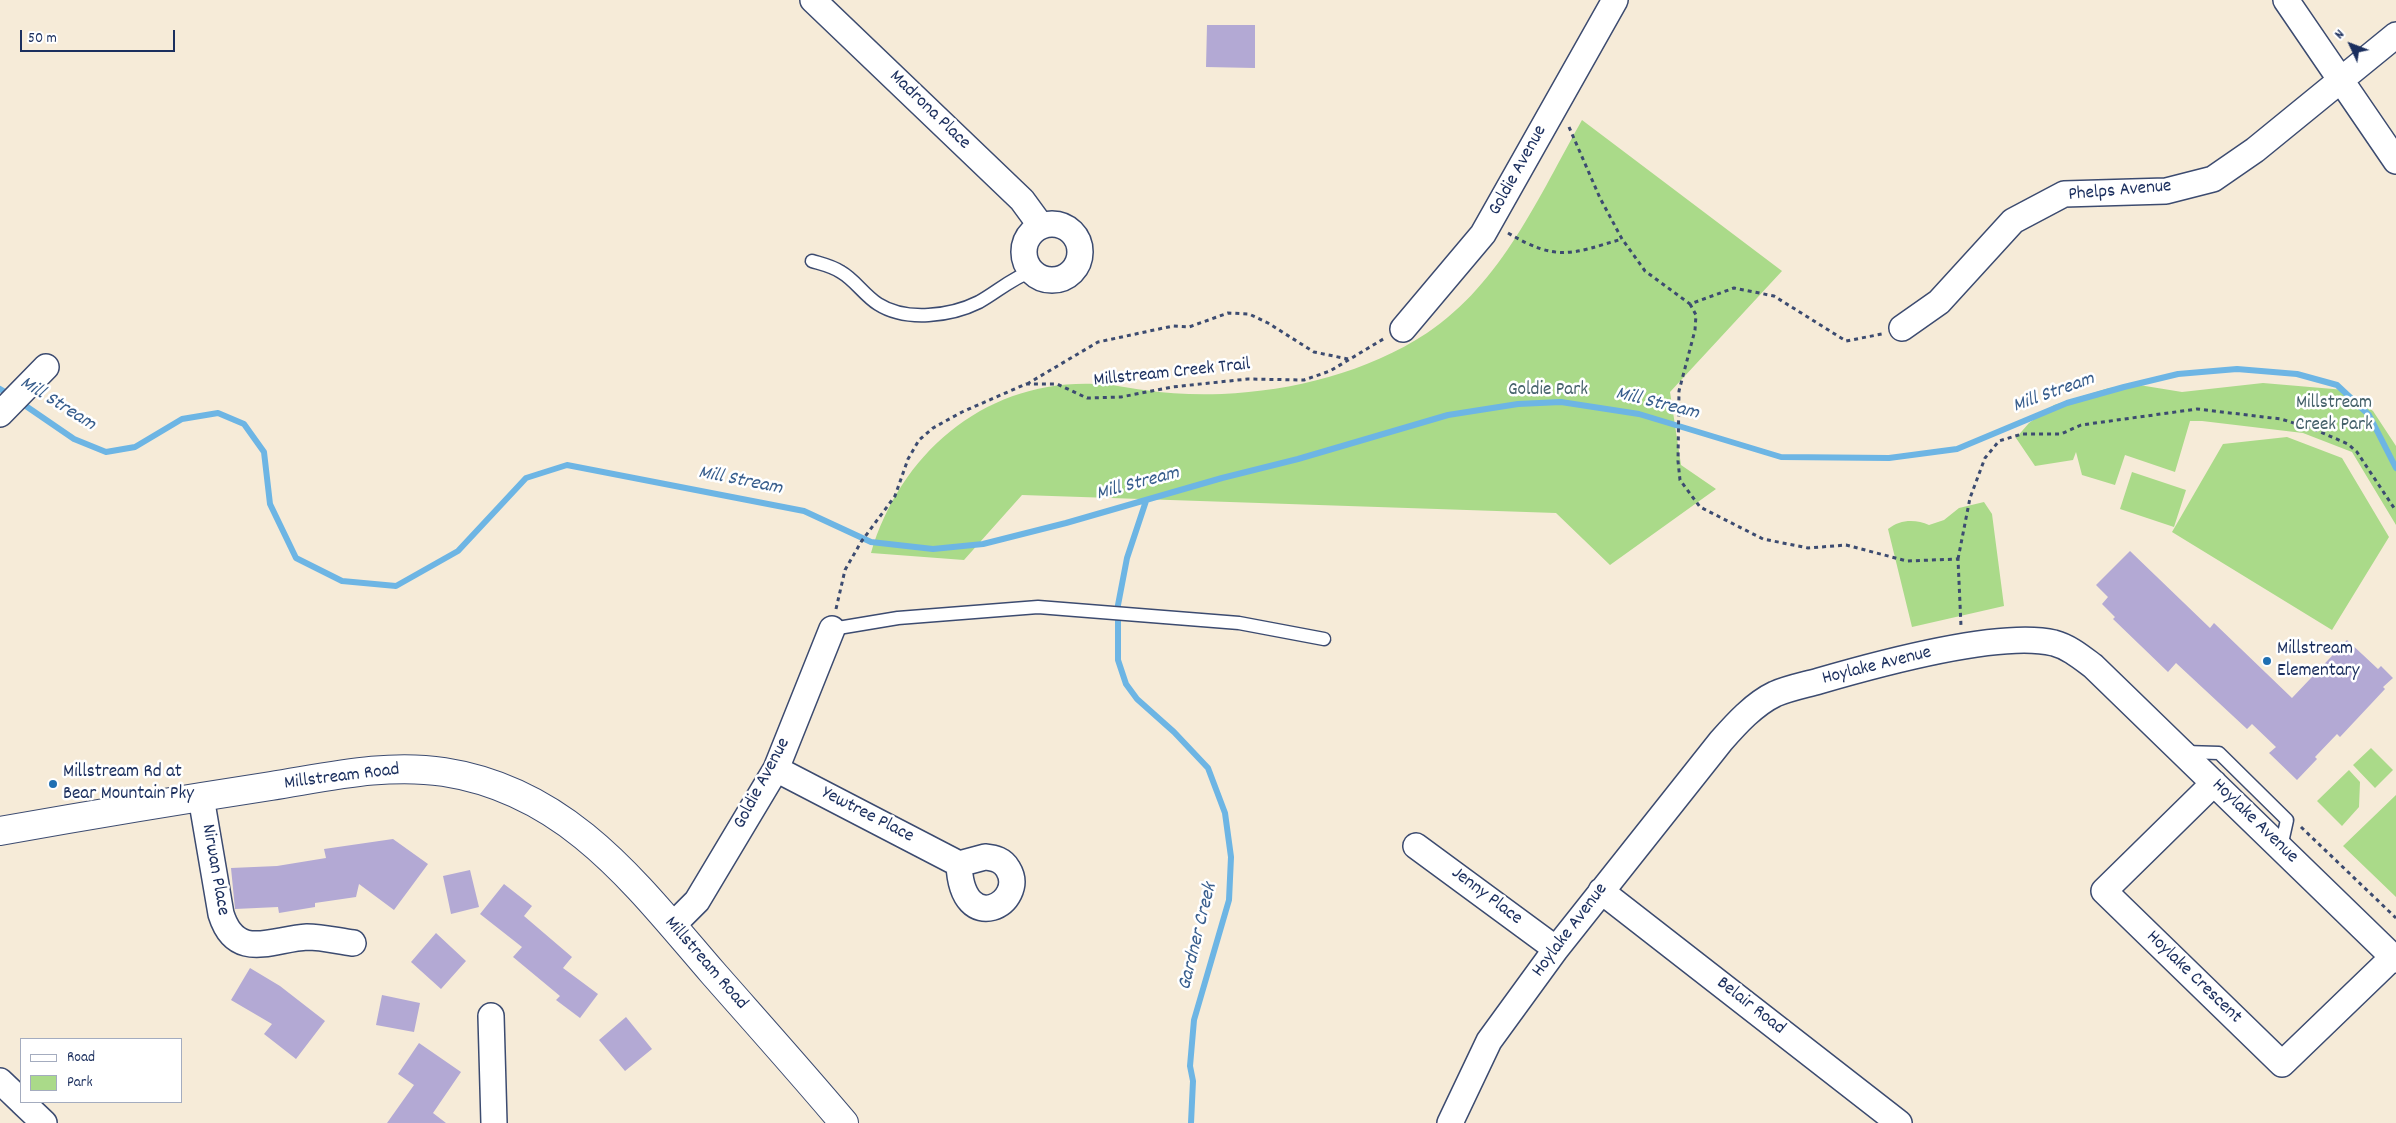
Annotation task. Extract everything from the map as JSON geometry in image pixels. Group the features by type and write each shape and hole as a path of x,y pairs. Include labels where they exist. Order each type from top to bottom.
{"main road":[{"name":"Millstream Road","path":"0,831 201,797 378,770 444,772 476,779 509,790 535,802 583,833 610,858 844,1123"}],"street":[{"name":"Madrona Place","path":"813,0 1022,200 1041,226"},
{"name":"Goldie Avenue","path":"1403,329 1483,234 1615,0"},
{"path":"2286,0 2396,161"},
{"name":"Phelps Avenue","path":"1902,328 1939,302 2013,221 2064,194 2166,191 2213,179 2255,150 2396,35"},
{"path":"1054,224 1067,228 1076,238 1080,251 1077,264 1069,274 1056,279 1043,278 1032,271 1025,259 1025,246 1030,234 1041,226 1054,224"},
{"path":"0,414 46,367"},
{"name":"Goldie Avenue","path":"672,926 697,901 776,769 832,629"},
{"name":"Hoylake Avenue","path":"1450,1123 1489,1042 1556,949 1601,891 1740,719 1775,694 1855,670 1964,647 2019,640 2054,643 2074,652 2093,666 2394,958"},
{"name":"Yewtree Place","path":"776,769 959,864"},
{"name":"Hoylake Crescent","path":"2214,783 2104,891 2282,1064 2394,958"},
{"name":"Nirwan Place","path":"201,797 221,914 224,926 232,936 244,943 258,945 306,937 354,943"},
{"name":"Jenny Place","path":"1416,846 1556,949"},
{"name":"Belair Road","path":"1601,891 1899,1123"},
{"path":"491,1016 494,1123"},
{"path":"0,1081 20,1100"},
{"path":"23,1103 44,1123"}],"lane":[{"path":"812,261 842,272 879,305 894,312 910,314 928,314 966,307 979,302 1019,275 1032,271"},
{"path":"832,629 898,618 1038,607 1240,623 1324,639"},
{"path":"2182,752 2219,753 2287,820 2281,848"}],"path":[{"path":"1552,112 1568,123 1600,198 1622,238 1645,271 1690,304 1696,315 1695,330 1679,391 1678,462 1680,480 1700,507 1763,539 1808,548 1846,545 1907,561 1958,559"},
{"path":"1490,222 1522,241 1544,251 1573,254 1622,238"},
{"path":"1690,304 1734,288 1774,296 1846,341 1902,328"},
{"path":"1026,384 1098,342 1173,326 1190,327 1228,313 1248,314 1268,323 1314,352 1348,359"},
{"name":"Millstream Creek Trail","path":"832,629 845,570 861,542 895,496 908,459 919,440 933,428 962,412 1026,384 1057,384 1087,398 1121,397 1172,386 1248,379 1304,380 1330,371 1403,329"},
{"path":"1962,631 1958,559 1970,498 1985,458 1999,441 2022,434 2061,434 2081,425 2197,409 2282,419 2316,430 2348,444 2357,452 2396,511"},
{"path":"2287,820 2300,826 2396,918"}],"green space":[{"name":"Goldie Park","path":"1582,120 1782,271 1670,392 1681,465 1716,489 1610,565 1556,513 1022,495 964,560 871,553 885,517 903,483 926,454 953,429 984,409 1018,395 1055,386 1094,384 1193,394 1222,394 1275,389 1302,384 1355,369 1404,347 1427,333 1453,313 1498,264 1534,208"},
{"name":"Millstream Creek Park","path":"2263,383 2345,390 2373,411 2396,446 2396,525 2352,452 2303,433 2190,421 2175,472 2125,455 2115,485 2082,475 2076,452 2073,460 2035,466 2016,438 2029,423 2054,405 2109,388 2139,385 2182,392"},
{"path":"2287,437 2342,458 2389,537 2332,630 2172,532 2223,444"},
{"path":"2132,472 2186,490 2174,527 2120,509"},
{"path":"1984,502 1992,514 2004,606 1912,627 1888,529 1898,523 1908,521 1929,525 1944,520 1959,508"},
{"path":"2371,748 2393,770 2375,788 2353,765"},
{"path":"2349,770 2360,782 2359,807 2342,826 2317,801"},
{"path":"2396,795 2396,897 2343,846"}],"building":[{"path":"1207,25 1255,25 1255,68 1206,67"},
{"path":"2130,551 2210,628 2214,623 2292,698 2347,640 2378,669 2381,666 2393,678 2340,737 2337,734 2315,757 2317,759 2297,780 2269,753 2276,747 2252,724 2247,729 2176,663 2168,672 2113,619 2115,617 2102,604 2108,597 2096,585"},
{"path":"393,839 428,864 394,910 359,884 356,897 315,903 315,907 279,913 278,907 235,909 231,868 277,866 326,858 324,849"},
{"path":"470,870 479,907 451,914 443,876"},
{"path":"504,884 532,906 524,916 572,957 563,968 598,994 580,1018 556,1000 560,996 513,957 522,947 480,914"},
{"path":"436,933 466,961 441,989 411,962"},
{"path":"250,968 280,986 325,1021 296,1059 264,1034 272,1024 231,1000"},
{"path":"382,995 420,1003 414,1032 376,1025"},
{"path":"626,1017 652,1049 625,1071 599,1040"},
{"path":"419,1043 461,1072 433,1113 446,1123 387,1123 414,1085 398,1074"}],"waterway":[{"name":"Mill Stream","path":"20,402 74,439 106,452 135,447 182,419 218,413 244,424 264,452 270,504 296,558 342,581 396,586 458,551 526,478 567,465 804,511 871,542 933,549 983,544 1298,459 1448,415 1518,404 1561,402 1639,414 1781,457 1889,458 1957,449 2067,403 2124,387 2178,374 2237,369 2297,374 2337,385 2369,415 2396,468"},
{"name":"Mill Stream","path":"0,389 10,395"},
{"name":"Gardner Creek","path":"1146,501 1127,558 1118,605 1118,660 1126,684 1137,699 1174,732 1208,768 1225,813 1231,857 1229,900 1194,1020 1190,1066 1193,1081 1191,1123"}],"place":[{"name":"Millstream Elementary","path":"2267,661"},
{"name":"Millstream Rd at Bear Mountain Pky","path":"53,784"}]}
